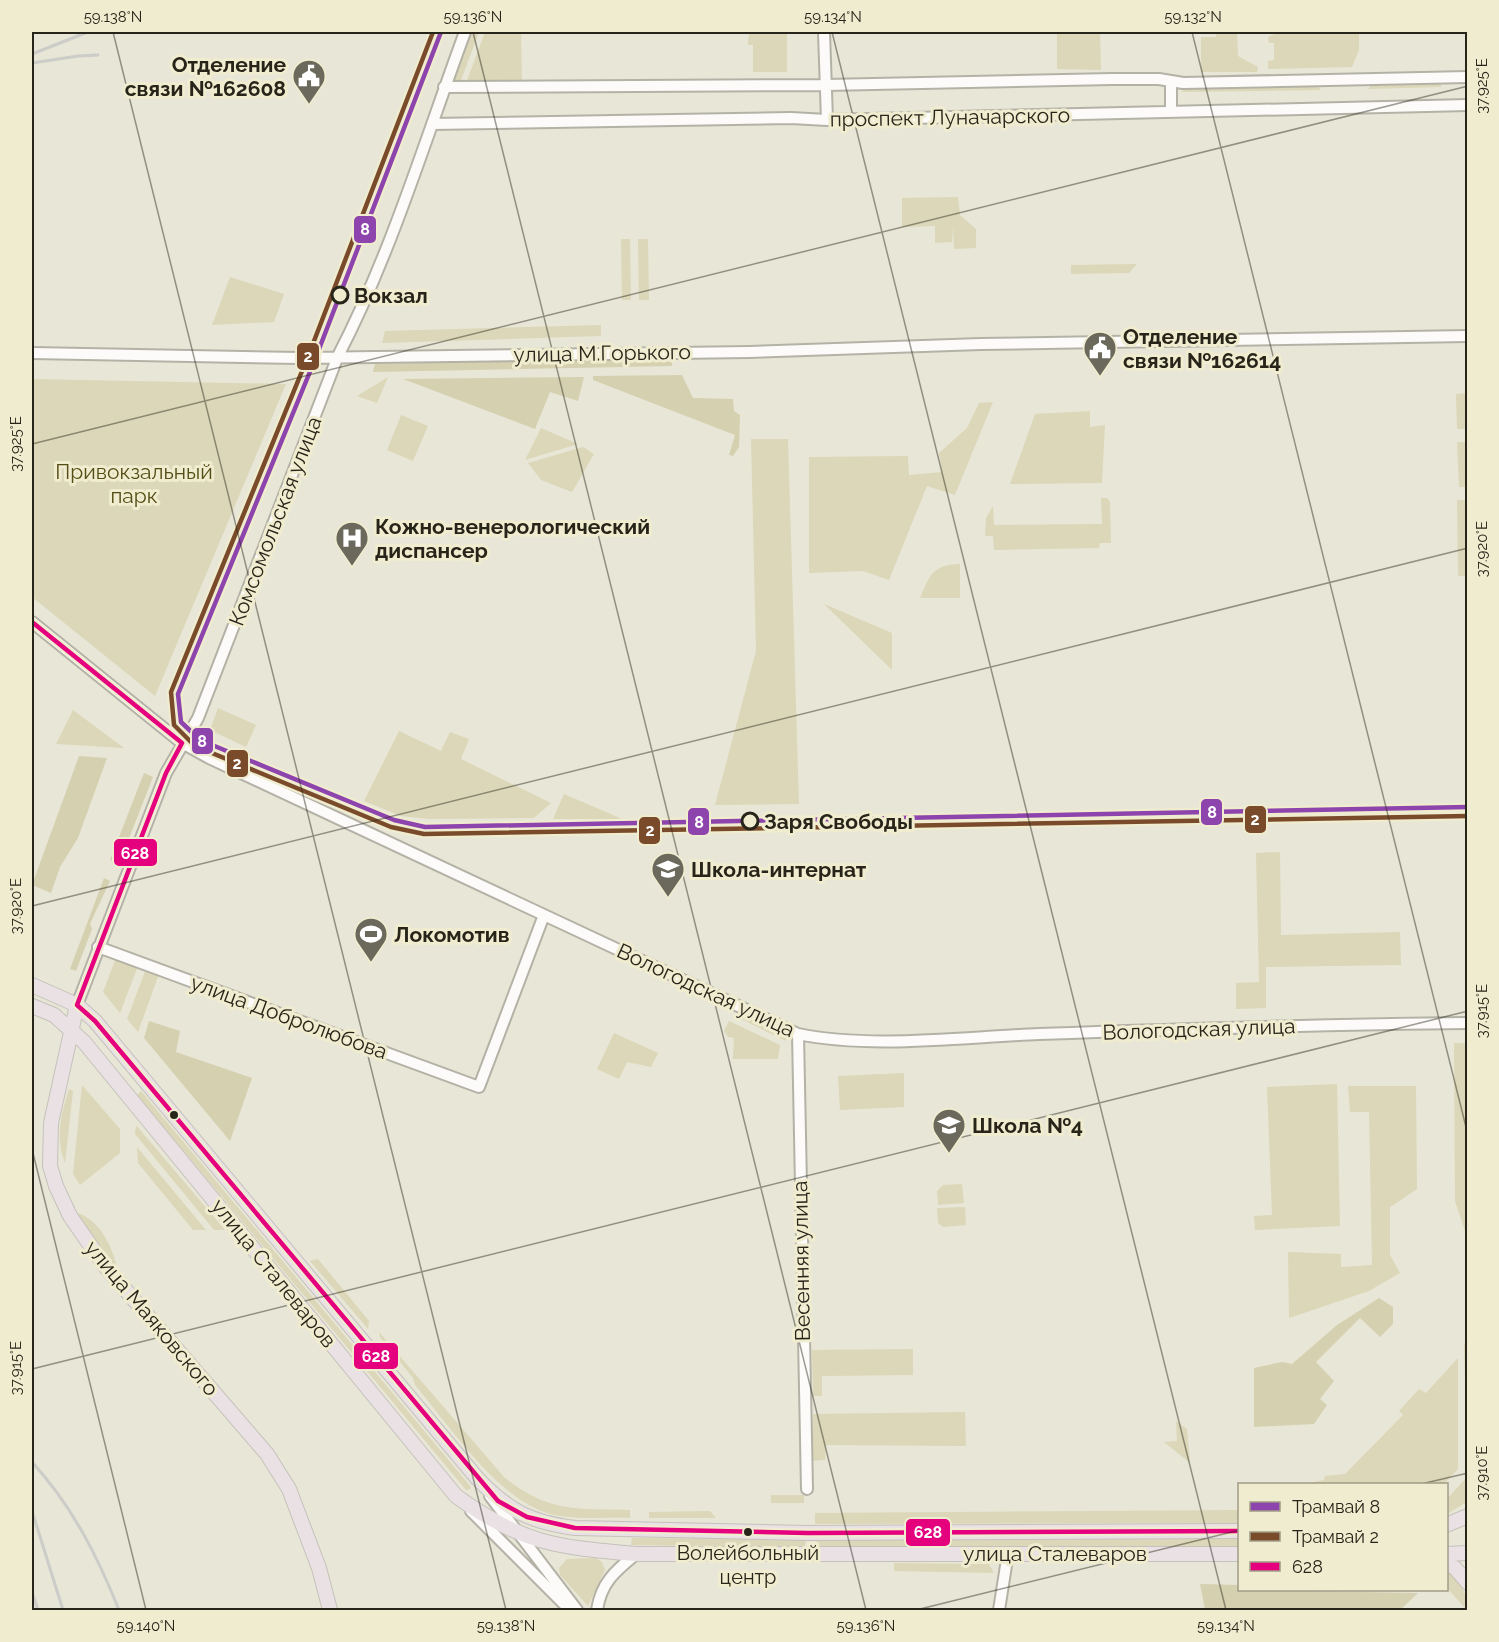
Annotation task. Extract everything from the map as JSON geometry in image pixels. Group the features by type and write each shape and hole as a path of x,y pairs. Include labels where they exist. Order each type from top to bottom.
{"main road":[{"name":"улица Сталеваров","path":"32,985 76,1005 95,1021 477,1478 498,1501 511,1510 541,1521 575,1528 808,1533 1238,1531"},
{"name":"улица Маяковского","path":"76,1005 51,1123 50,1166 56,1186 70,1216 104,1265 267,1454 289,1489 319,1568 330,1611"},
{"name":"улица Сталеваров","path":"32,1006 54,1015 71,1028 456,1496 483,1515 519,1534 574,1549 636,1554 1238,1554"},
{"path":"1448,1527 1467,1516"},
{"path":"1448,1528 1467,1529"},
{"path":"1448,1554 1467,1553"},
{"path":"1448,1564 1455,1568 1467,1583"}],"street":[{"name":"Комсомольская улица","path":"76,1005 162,784 182,743 198,718 338,356 356,321 465,32"},
{"path":"824,32 827,120"},
{"name":"проспект Луначарского","path":"444,87 826,85 1112,79 1159,79 1171,82 1467,77"},
{"path":"1171,82 1171,112"},
{"name":"проспект Луначарского","path":"432,124 790,118 827,120 1467,105"},
{"name":"улица М.Горького","path":"32,353 288,358 750,352 981,344 1467,336"},
{"name":"Вологодская улица","path":"32,622 182,743 798,1034 829,1040 896,1039 1257,1026 1467,1023"},
{"name":"улица Добролюбова","path":"98,947 480,1087 544,915"},
{"name":"Весенняя улица","path":"798,1034 807,1489"},
{"path":"477,1478 577,1611"},
{"path":"456,1496 570,1611"},
{"path":"999,1611 1008,1553"},
{"path":"597,1611 600,1594 609,1576 636,1554"}],"green space":[{"path":"468,32 479,32 460,83 448,83"},
{"path":"485,32 521,32 522,83 466,83"},
{"path":"749,32 787,32 787,72 753,72 753,45 748,45"},
{"path":"1057,32 1100,32 1101,70 1057,69"},
{"path":"1216,32 1242,32 1237,33 1238,56 1258,67 1257,72 1201,72 1201,37 1216,37"},
{"path":"1279,32 1359,32 1359,50 1352,67 1268,69 1268,61 1274,60 1274,43 1269,43 1268,37"},
{"path":"1441,82 1441,87 1368,89 1373,83"},
{"path":"1316,84 1321,90 1181,92 1188,87"},
{"path":"958,197 960,215 976,229 976,248 954,249 953,226 952,242 935,243 935,226 902,227 902,198"},
{"path":"621,239 630,239 631,300 622,300"},
{"path":"638,239 648,239 649,300 639,300"},
{"path":"1137,264 1129,273 1071,274 1071,265"},
{"path":"230,277 284,294 274,322 212,325"},
{"path":"601,325 601,336 382,343 385,331"},
{"path":"388,377 377,403 357,396"},
{"name":"Привокзальный парк","path":"32,379 286,384 155,696 32,597"},
{"path":"1467,393 1467,429 1457,429 1456,394"},
{"path":"993,402 955,495 927,486 889,580 863,571 809,573 809,457 908,456 909,475 942,472 939,453 967,428 979,403"},
{"path":"1090,411 1090,427 1105,425 1102,483 1010,484 1035,414"},
{"path":"401,415 428,426 413,461 387,450"},
{"path":"541,428 578,444 525,460"},
{"path":"751,439 788,439 799,804 715,805 756,651"},
{"path":"1457,442 1467,442 1467,487 1459,487"},
{"path":"583,447 594,454 572,492 541,480 528,463"},
{"path":"1101,498 1107,498 1110,502 1111,543 1100,543 1099,548 994,550 993,536 985,536 986,518 993,506 994,525 1102,524"},
{"path":"1457,500 1467,500 1467,576 1458,576"},
{"path":"960,564 960,598 920,598 933,573 943,566"},
{"path":"824,604 892,633 892,670"},
{"path":"218,708 256,725 246,747 210,730"},
{"path":"73,710 124,748 56,744"},
{"path":"399,731 441,751 450,732 469,739 461,759 551,803 534,818 430,819 401,816 364,801"},
{"path":"564,794 622,819 553,819"},
{"path":"1280,852 1281,935 1400,932 1401,965 1266,967 1266,1008 1236,1009 1236,983 1259,982 1256,853"},
{"path":"116,958 138,966 120,1013 103,992"},
{"path":"146,969 159,974 138,1032 127,1019"},
{"path":"741,1013 785,1034 786,1041 735,1016"},
{"path":"729,1021 780,1045 778,1059 733,1059 734,1038 728,1037 724,1031"},
{"path":"614,1033 658,1053 651,1067 627,1062 619,1079 597,1069"},
{"path":"1454,1043 1467,1043 1467,1237 1455,1201"},
{"path":"904,1073 904,1107 840,1110 838,1076"},
{"path":"1337,1084 1340,1226 1255,1230 1254,1216 1272,1215 1267,1087"},
{"path":"82,1085 120,1129 120,1153 80,1185 73,1174"},
{"path":"1348,1086 1416,1086 1417,1189 1390,1207 1390,1255 1400,1273 1369,1291 1289,1318 1288,1252 1341,1254 1341,1267 1372,1265 1369,1112 1350,1112"},
{"path":"69,1089 73,1091 65,1163 60,1144 60,1126"},
{"path":"141,1091 471,1487 470,1489 466,1490 137,1095"},
{"path":"136,1125 225,1230 214,1230 135,1134"},
{"path":"137,1147 206,1230 193,1230 138,1163"},
{"path":"962,1184 964,1203 938,1205 937,1191 943,1185"},
{"path":"965,1207 966,1225 943,1227 938,1223 937,1208"},
{"path":"78,1213 99,1228 112,1251 117,1267 114,1269 75,1214"},
{"path":"318,1259 369,1321 368,1329 310,1261"},
{"path":"379,1332 504,1477 520,1489 549,1503 564,1506 630,1510 630,1518 576,1518 554,1515 525,1503 490,1474 474,1457 415,1385 413,1378 380,1337"},
{"path":"1467,1339 1467,1460 1464,1344"},
{"path":"913,1349 913,1375 822,1376 822,1396 813,1396 812,1350"},
{"path":"1458,1358 1458,1469 1445,1483 1310,1483 1324,1480 1325,1476 1345,1474 1403,1415 1399,1411 1419,1389 1426,1393"},
{"path":"965,1412 966,1446 826,1445 825,1460 812,1461 813,1414"},
{"path":"1176,1421 1187,1429 1190,1463 1164,1442 1177,1441"},
{"path":"1467,1477 1467,1502 1448,1513 1448,1498"},
{"path":"771,1495 804,1495 804,1503 771,1503"},
{"path":"1238,1510 1238,1523 815,1524 815,1513"},
{"path":"710,1511 716,1518 649,1518 649,1512"},
{"path":"632,1538 806,1539 805,1547 631,1545"},
{"path":"1238,1539 1238,1548 816,1547 816,1540"},
{"path":"595,1558 602,1562 605,1570 588,1606 560,1575 559,1568 567,1559"},
{"path":"894,1563 989,1564 994,1573 894,1571"},
{"path":"1448,1572 1455,1577 1466,1596 1467,1607 1464,1607 1448,1589"}],"shaded area":[{"path":"664,358 672,361 672,366 373,372 375,364"},
{"path":"682,375 693,398 733,399 734,411 740,415 739,447 733,456 729,455 735,435 593,380 593,376"},
{"path":"584,377 578,401 550,392 535,429 403,379"},
{"path":"79,756 107,758 78,838 60,867 51,893 32,885"},
{"path":"144,773 153,777 119,864 110,860"},
{"path":"104,878 110,881 90,924 92,929 76,971 70,969"},
{"path":"149,1021 180,1031 176,1052 252,1078 230,1141 144,1038"},
{"path":"1379,1298 1393,1307 1393,1324 1380,1337 1360,1318 1316,1362 1334,1381 1320,1399 1327,1405 1314,1424 1254,1427 1254,1368 1282,1362 1292,1364 1337,1325"},
{"path":"1200,1584 1238,1585 1238,1591 1418,1593 1400,1610 1205,1610"}],"railway":[{"path":"32,54 88,32"},
{"path":"32,63 98,55"},
{"path":"32,1462 59,1496 82,1532 119,1610"},
{"path":"32,1511 63,1610"},
{"path":"32,1592 38,1610"}],"tram line":[{"name":"2","path":"433,32 309,354 171,692 174,725 195,746 391,827 424,834 1468,816"},
{"name":"8","path":"441,32 316,357 178,694 181,722 200,740 394,820 425,827 1468,807"}],"transit line":[{"name":"628","path":"32,622 182,743 166,773 77,1005 95,1021 498,1501 527,1517 575,1528 808,1533 1238,1531"}],"place":[{"name":"Отделение связи №162608","path":"309,105"},
{"name":"Вокзал","path":"340,295"},
{"name":"Отделение связи №162614","path":"1100,377"},
{"name":"Кожно-венерологический диспансер","path":"352,567"},
{"name":"Заря Свободы","path":"750,821"},
{"name":"Школа-интернат","path":"668,898"},
{"name":"Локомотив","path":"371,963"},
{"name":"Школа №4","path":"949,1154"},
{"name":"Волейбольный центр","path":"748,1532"}]}
